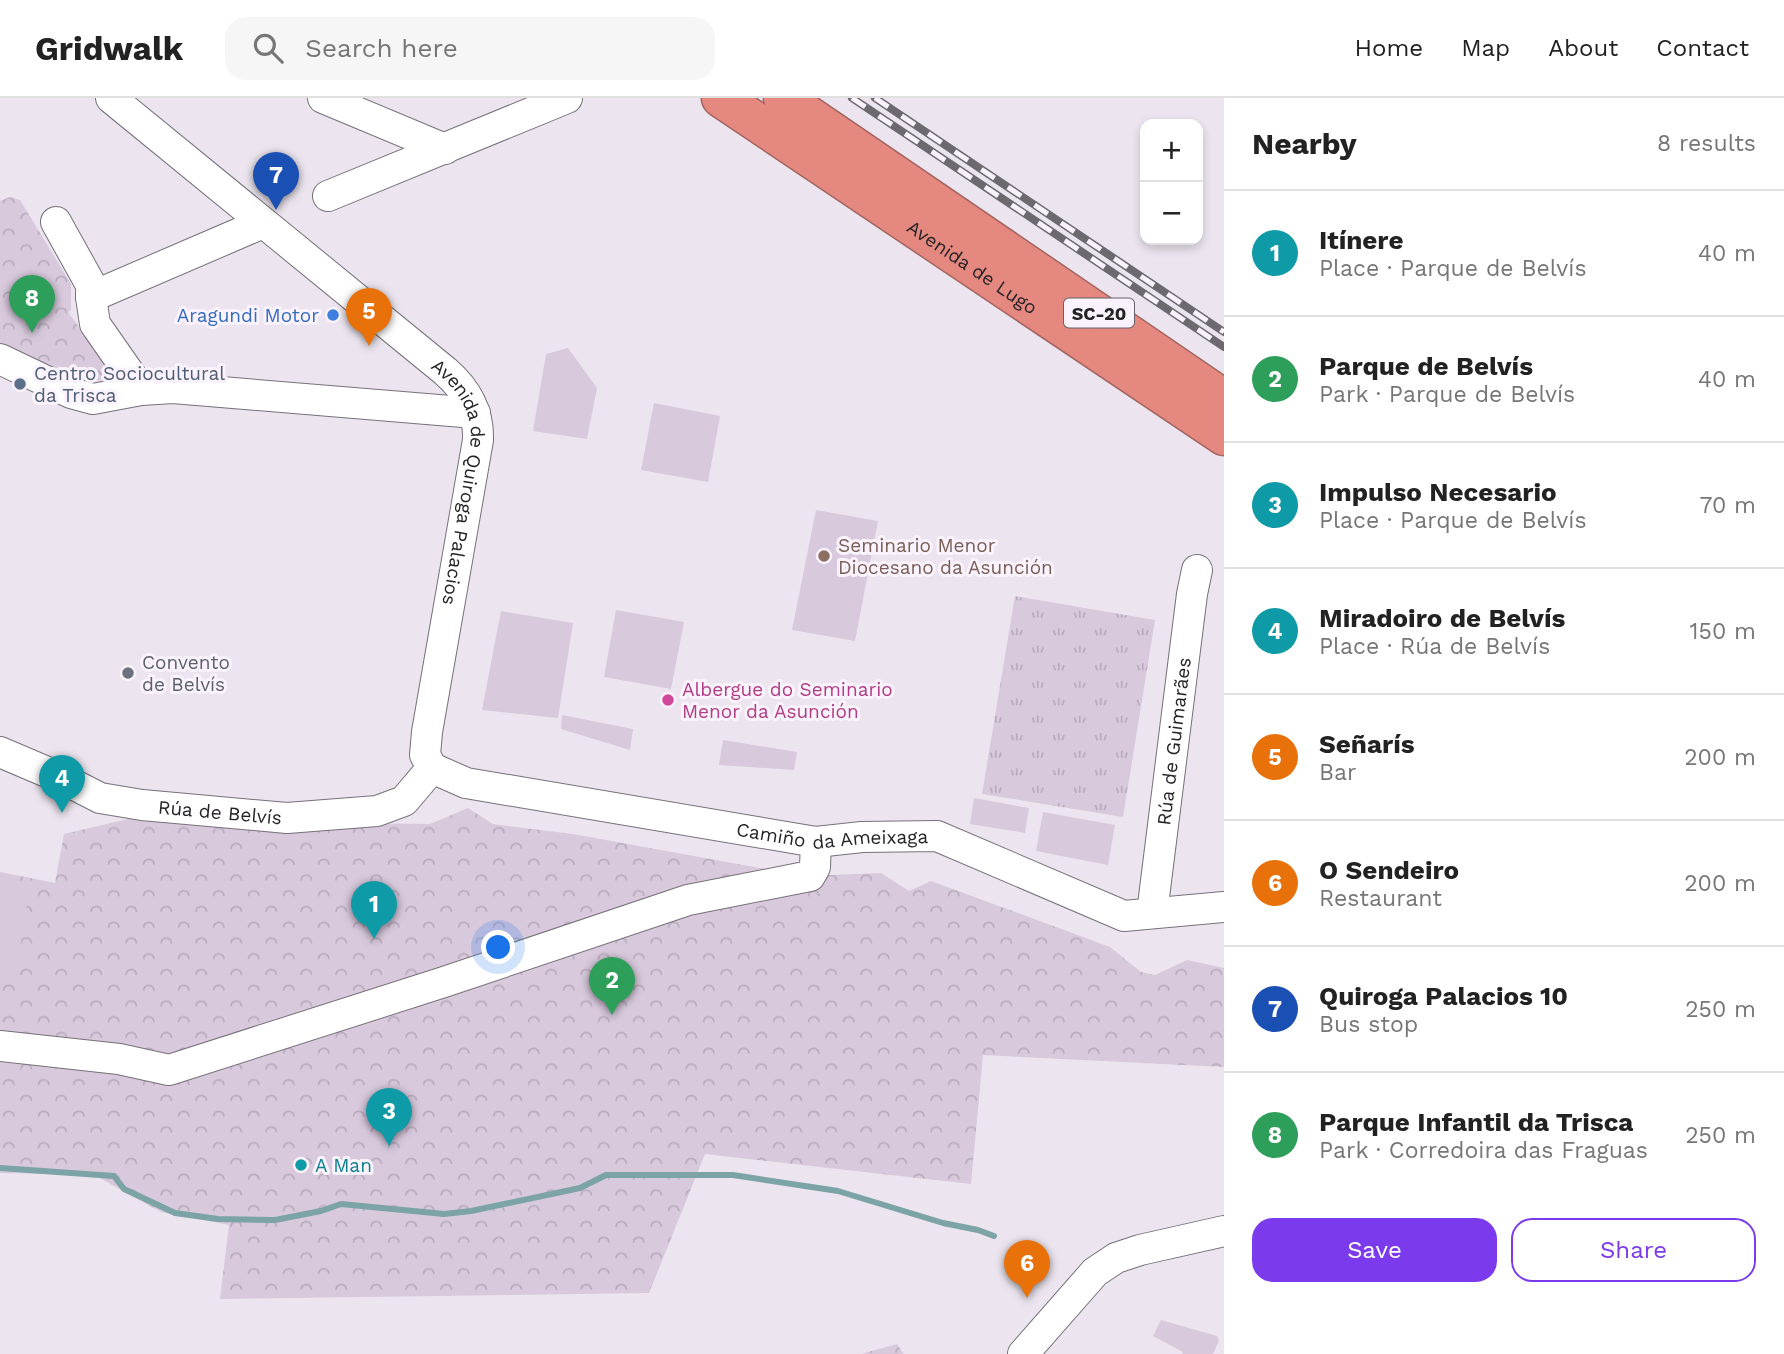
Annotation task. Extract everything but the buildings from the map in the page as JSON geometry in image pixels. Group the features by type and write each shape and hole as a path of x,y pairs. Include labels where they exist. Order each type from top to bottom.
{"highway":[{"name":"Avenida de Lugo","path":"721,98 1224,436"},
{"name":"Avenida de Lugo","path":"783,98 1224,399"}],"street":[{"name":"Avenida de Quiroga Palacios","path":"111,98 456,380 468,396 475,413 478,440 427,732 425,755 432,768"},
{"path":"323,98 445,149"},
{"path":"328,196 568,98"},
{"path":"56,222 91,285 90,297 95,324 141,390"},
{"path":"90,297 263,223"},
{"path":"0,359 81,397 93,399 141,390 187,389 475,413"},
{"name":"Rúa de Guimarães","path":"1152,913 1197,570"},
{"name":"Rúa de Belvís","path":"0,752 100,798 142,805 287,818 377,811 404,801 432,768"},
{"name":"Camiño da Ameixaga","path":"432,768 466,783 816,842 862,837 937,836 1124,916 1224,907"},
{"path":"0,1046 119,1059 169,1070 688,900 810,876 815,867 816,842"},
{"path":"1023,1354 1095,1272 1115,1258 1224,1231"}],"green space":[{"path":"10,197 20,200 71,284 71,310 68,312 116,378 113,380 81,381 40,361 32,362 0,347 0,201"},
{"path":"568,348 597,388 587,439 533,431 546,354"},
{"path":"654,403 720,416 708,482 641,470"},
{"path":"816,510 878,521 855,641 792,630"},
{"path":"1015,596 1155,620 1123,817 982,794"},
{"path":"616,610 684,622 671,689 604,677"},
{"path":"501,611 573,623 558,718 482,710"},
{"path":"562,715 633,729 630,750 561,729"},
{"path":"723,740 797,752 794,770 719,765"},
{"path":"974,798 1029,808 1025,833 970,824"},
{"path":"468,808 493,824 573,834 788,873 881,873 909,891 931,881 1110,947 1141,972 1155,975 1187,960 1224,968 1224,1067 983,1055 971,1184 705,1154 649,1293 220,1299 229,1225 161,1212 94,1175 0,1173 0,872 55,883 64,834 132,818 430,824"},
{"path":"1043,812 1115,825 1108,865 1036,851"},
{"path":"0,879 30,885 18,962 0,961"},
{"path":"1161,1320 1217,1336 1219,1340 1213,1354 1182,1354 1183,1352 1153,1336"},
{"path":"897,1344 904,1354 861,1354"}],"waterway":[{"path":"0,1168 114,1176 124,1189 175,1213 218,1219 275,1220 341,1204 444,1214 471,1211 580,1188 606,1175 733,1175 838,1191 994,1236"}],"railway":[{"path":"852,98 1224,347"},
{"path":"875,98 1224,332"}],"place":[{"name":"Quiroga Palacios 10","path":"276,210"},
{"name":"Aragundi Motor","path":"333,315"},
{"name":"Parque Infantil da Trisca","path":"32,333"},
{"name":"Señarís","path":"369,346"},
{"name":"Centro Sociocultural da Trisca","path":"20,384"},
{"name":"Seminario Menor Diocesano da Asunción","path":"824,556"},
{"name":"Convento de Belvís","path":"128,673"},
{"name":"Albergue do Seminario Menor da Asunción","path":"668,700"},
{"name":"Miradoiro de Belvís","path":"62,813"},
{"name":"Itínere","path":"374,939"},
{"name":"Parque de Belvís","path":"612,1015"},
{"name":"Impulso Necesario","path":"389,1146"},
{"name":"A Man","path":"301,1165"},
{"name":"O Sendeiro","path":"1027,1298"}]}
